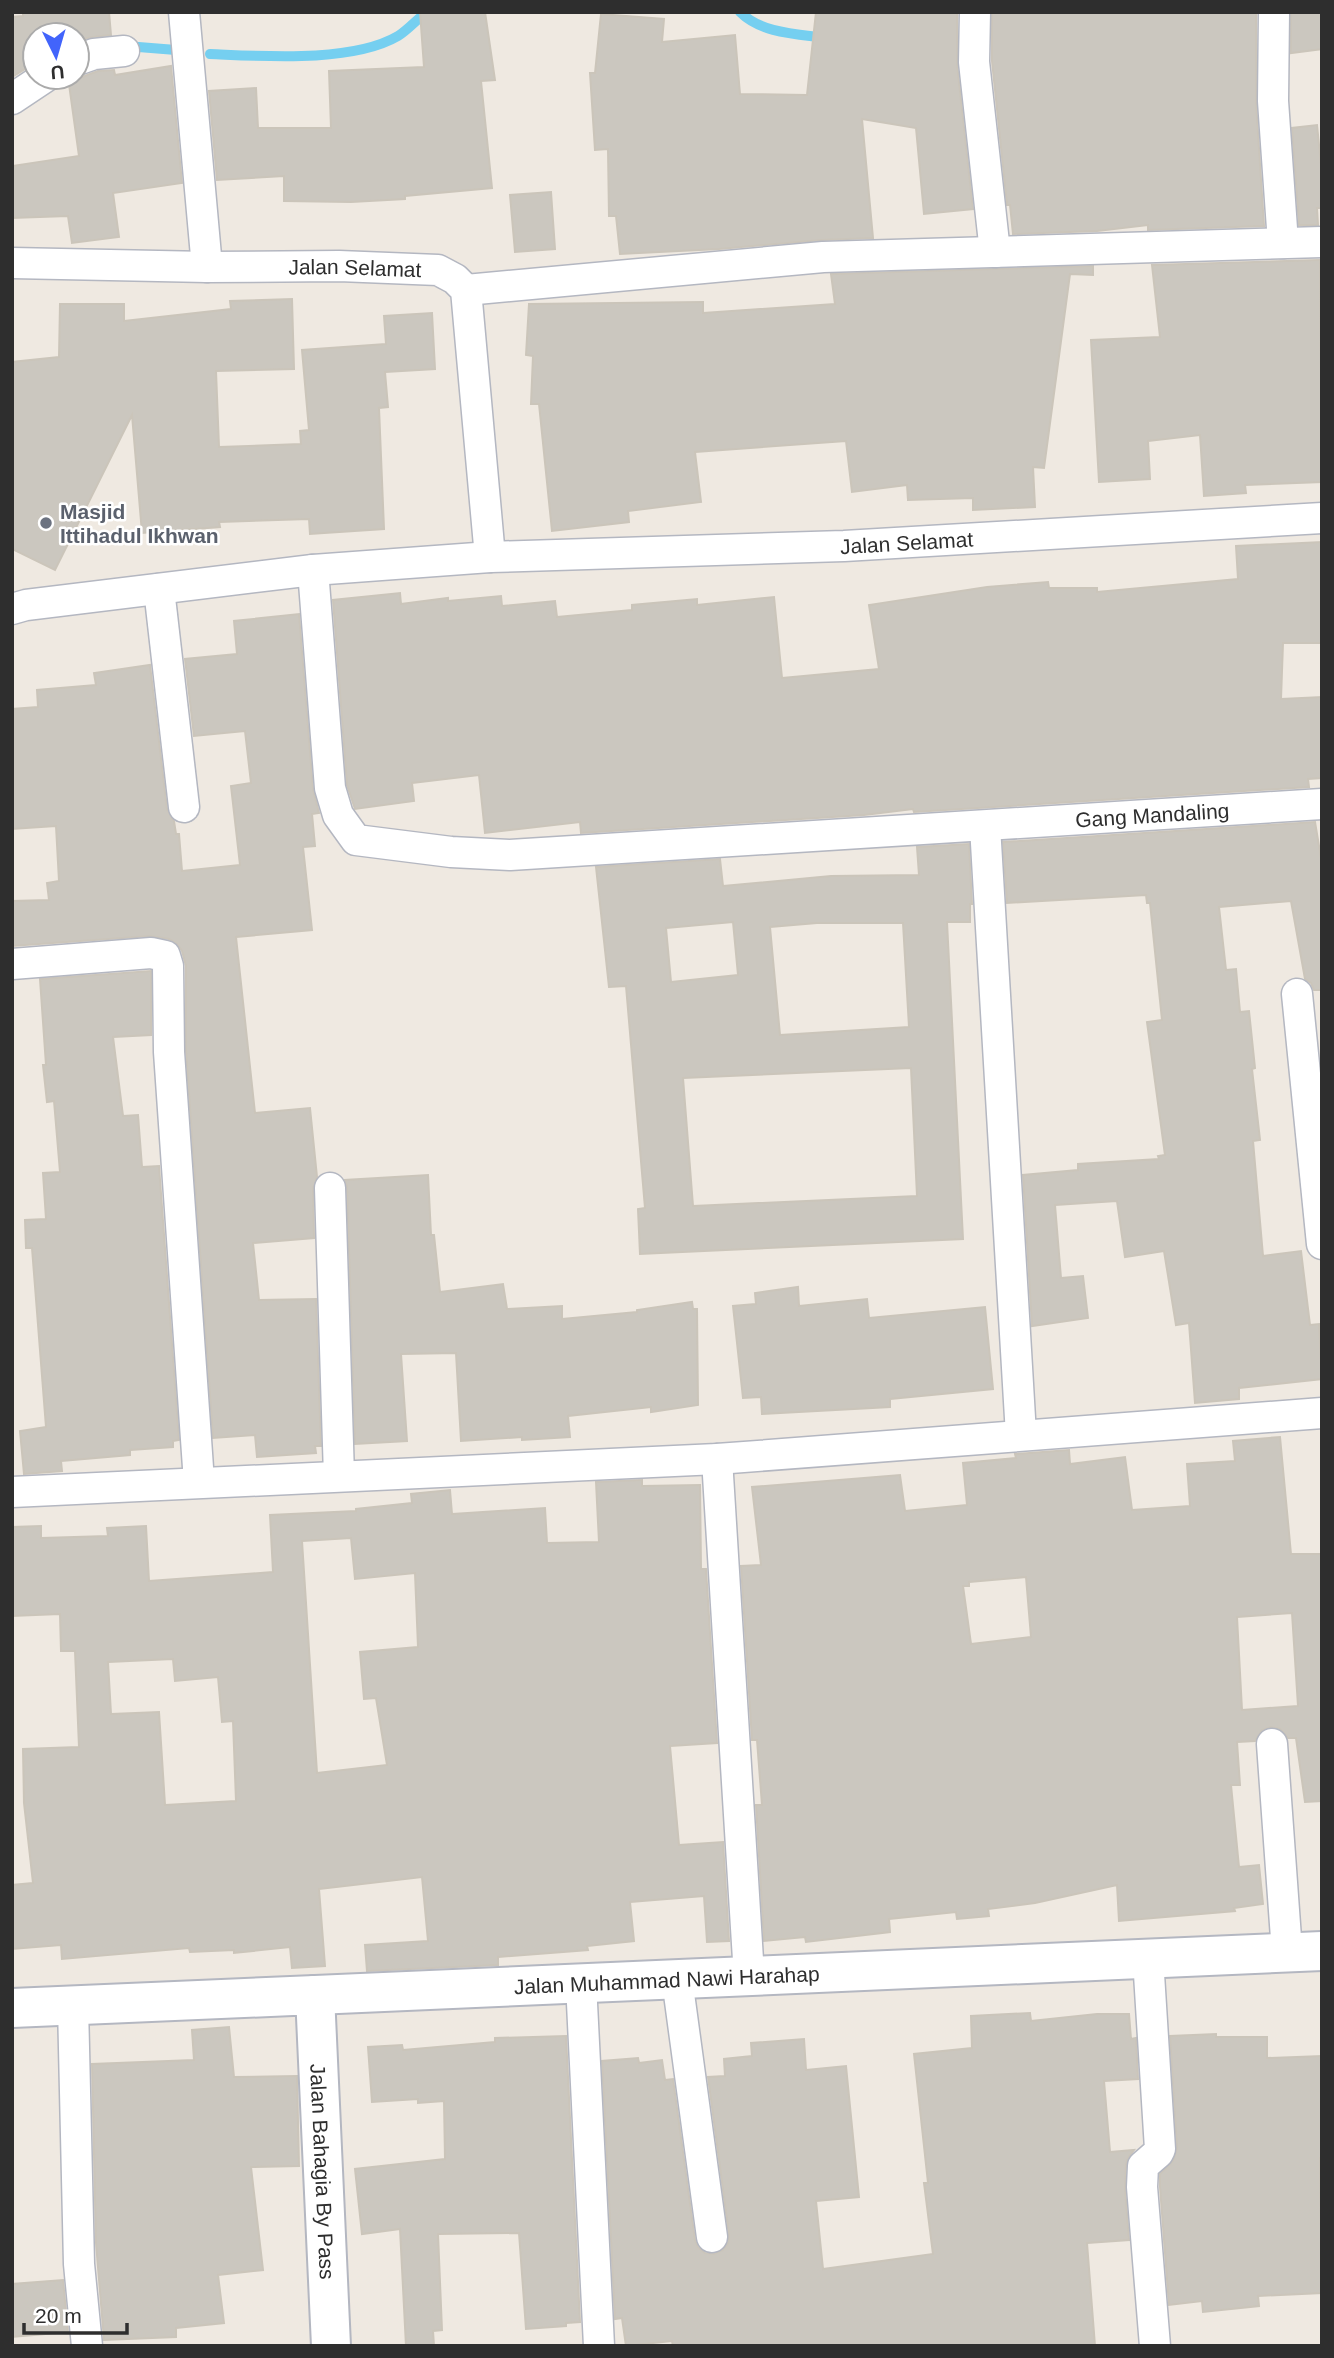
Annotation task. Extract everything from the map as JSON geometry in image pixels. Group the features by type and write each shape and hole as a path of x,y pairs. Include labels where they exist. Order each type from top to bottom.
{"street":[{"path":"184,12 207,267"},
{"path":"975,12 974,53 995,252"},
{"path":"1274,12 1273,101 1283,243"},
{"path":"91,55 124,51"},
{"path":"490,557 466,290 823,257 1322,242"},
{"name":"Jalan Selamat","path":"12,263 207,267 340,266 438,270 455,279 466,290"},
{"name":"Jalan Selamat","path":"12,609 26,605 313,570 490,557 844,546 1322,518"},
{"name":"Gang Mandaling","path":"313,570 331,788 338,815 356,840 451,852 510,855 1322,804"},
{"path":"159,589 184,807"},
{"path":"985,826 1021,1435"},
{"path":"12,964 151,953 164,956 168,966 169,1052 199,1482"},
{"path":"1297,994 1315,1123 1322,1244"},
{"path":"330,1188 340,1476"},
{"path":"12,1492 717,1459 1322,1413"},
{"path":"717,1459 749,1976"},
{"path":"1272,1744 1305,1952"},
{"name":"Jalan Muhammad Nawi Harahap","path":"12,2008 1305,1952"},
{"path":"1148,1958 1160,2148 1143,2166 1141,2178 1156,2346"},
{"path":"677,1979 712,2237"},
{"path":"581,1983 599,2346"},
{"name":"Jalan Bahagia By Pass","path":"315,1995 331,2346"},
{"path":"73,2005 79,2264 88,2346"}],"building":[{"path":"23,12 109,12 111,35 91,37 91,21 21,21 21,72 12,77 12,17 23,16"},
{"path":"420,12 485,12 495,80 481,81 492,188 405,196 405,199 351,202 284,201 284,176 217,180 209,91 256,88 258,128 331,128 329,71 424,67"},
{"path":"816,12 957,12 957,64 973,209 924,214 916,128 862,119 873,238 620,254 616,216 609,216 608,149 595,150 590,73 595,73 601,14 664,19 662,42 735,35 740,94 807,95"},
{"path":"992,12 1256,12 1256,102 1264,226 1148,230 1148,225 1097,231 1013,234 1010,205 1007,205 992,61"},
{"path":"1322,12 1322,49 1291,53 1291,13"},
{"path":"171,66 182,183 113,193 119,237 72,243 68,216 12,218 12,166 79,156 70,91 91,91 91,74 98,71 114,70 115,75"},
{"path":"1317,125 1322,208 1317,208 1318,225 1299,225 1292,128"},
{"path":"551,192 555,249 515,252 510,195"},
{"path":"1320,260 1322,482 1245,485 1246,493 1204,496 1200,435 1148,441 1150,479 1099,482 1091,340 1160,337 1152,265"},
{"path":"1093,266 1093,275 1070,274 1044,468 1033,467 1035,507 973,510 973,498 908,500 907,485 852,492 846,441 695,452 701,502 628,511 629,522 552,531 539,404 531,404 533,356 526,355 529,304 703,302 703,313 835,304 831,274"},
{"path":"292,299 294,369 216,371 219,447 301,444 300,431 309,430 302,350 386,344 384,316 432,313 435,369 385,372 388,407 379,408 384,529 310,534 309,519 219,522 220,527 142,533 132,415 55,570 12,549 12,362 59,357 60,304 124,304 124,321 231,309 230,301"},
{"path":"1322,542 1322,643 1283,643 1281,699 1322,697 1322,778 1308,779 1309,787 914,812 913,809 864,815 581,833 580,822 485,833 479,775 412,783 414,801 355,809 347,785 333,600 400,593 401,604 448,598 448,601 501,596 502,606 555,601 557,617 632,610 632,605 697,599 697,605 774,597 782,678 879,669 869,605 987,587 1048,582 1049,588 1097,588 1097,592 1238,579 1236,546"},
{"path":"299,614 313,789 319,813 312,814 315,846 303,847 312,930 236,937 255,1113 310,1108 317,1177 313,1189 314,1238 253,1243 259,1300 316,1299 321,1446 315,1446 316,1453 257,1457 255,1435 213,1438 186,1051 186,966 182,951 169,939 150,936 12,946 12,901 49,900 47,883 59,881 56,826 12,829 12,709 38,707 37,690 96,685 94,673 150,665 167,809 174,821 176,834 179,834 182,871 240,865 231,786 251,783 245,731 194,736 185,659 237,654 234,621"},
{"path":"1315,822 1322,864 1322,990 1314,990 1311,983 1305,979 1291,901 1219,907 1226,970 1236,969 1240,1012 1249,1011 1260,1140 1253,1141 1263,1256 1301,1251 1310,1325 1319,1324 1322,1379 1239,1388 1239,1399 1195,1403 1189,1323 1176,1325 1164,1251 1125,1257 1117,1201 1055,1205 1061,1278 1083,1276 1088,1318 1032,1326 1023,1175 1078,1170 1078,1164 1159,1159 1158,1156 1165,1155 1147,1022 1162,1020 1150,903 1147,903 1146,895 1007,903 1003,842"},
{"path":"969,844 972,904 970,922 947,922 963,1239 640,1254 638,1209 645,1208 626,986 609,987 596,867 720,859 723,886 831,876 919,875 917,847","holes":["733,922 738,975 671,982 666,928","817,923 903,923 909,1027 780,1035 770,927","911,1068 917,1196 693,1206 683,1078"]},
{"path":"151,971 151,1035 113,1037 123,1116 138,1115 142,1167 159,1166 179,1440 173,1441 173,1447 130,1450 130,1455 61,1461 62,1471 24,1474 20,1431 46,1427 32,1248 26,1248 25,1220 46,1219 43,1173 60,1172 54,1101 47,1102 43,1065 46,1065 40,979"},
{"path":"428,1175 431,1235 434,1235 440,1292 503,1284 507,1309 562,1306 562,1319 637,1312 692,1302 693,1309 697,1309 698,1405 651,1412 651,1407 568,1416 570,1437 461,1441 456,1353 401,1354 407,1441 355,1444 345,1180"},
{"path":"798,1287 799,1306 867,1299 869,1318 985,1307 993,1389 890,1399 890,1407 762,1414 761,1397 743,1398 733,1306 756,1304 755,1293"},
{"path":"1280,1437 1291,1554 1322,1554 1322,1801 1305,1802 1296,1738 1288,1738 1280,1729 1271,1727 1262,1730 1255,1741 1237,1742 1240,1785 1231,1785 1239,1867 1259,1865 1263,1904 1234,1908 1235,1911 1119,1921 1117,1885 1035,1903 988,1909 989,1916 957,1919 956,1912 889,1919 890,1932 806,1942 805,1937 764,1941 756,1805 762,1805 757,1740 752,1740 741,1566 761,1565 752,1487 900,1475 905,1511 967,1505 963,1463 1016,1458 1015,1454 1069,1450 1070,1464 1125,1457 1132,1510 1190,1506 1187,1464 1235,1461 1233,1441","holes":["1026,1577 1031,1637 971,1644 963,1586 969,1586 969,1582","1292,1613 1298,1706 1242,1710 1237,1617"]},
{"path":"642,1480 642,1486 700,1485 701,1569 706,1569 717,1743 670,1746 679,1845 723,1842 729,1941 707,1942 704,1896 630,1902 634,1941 587,1946 588,1950 498,1957 498,1965 367,1971 365,1945 428,1941 422,1877 319,1889 325,1966 292,1968 290,1947 234,1953 234,1950 190,1952 189,1948 62,1959 61,1945 12,1949 12,1885 33,1883 24,1803 23,1749 79,1747 75,1651 61,1651 60,1614 12,1616 12,1527 41,1526 41,1538 108,1536 107,1528 146,1526 149,1581 273,1572 270,1515 356,1511 412,1503 411,1494 450,1490 452,1514 545,1508 547,1543 599,1542 596,1482","holes":["351,1538 355,1579 415,1573 418,1647 360,1652 364,1699 376,1698 387,1765 317,1773 302,1541","173,1659 175,1681 218,1677 222,1722 233,1721 236,1801 165,1805 159,1712 111,1714 108,1662"]},
{"path":"1030,2013 1031,2021 1097,2014 1129,2014 1131,2039 1136,2038 1138,2079 1104,2081 1110,2152 1134,2150 1126,2165 1129,2240 1087,2243 1095,2346 673,2346 672,2341 626,2346 622,2318 615,2319 602,2061 638,2058 639,2063 662,2060 665,2080 673,2079 695,2240 705,2253 714,2254 723,2250 729,2235 708,2077 725,2076 724,2059 752,2056 751,2043 804,2039 806,2070 846,2066 859,2197 816,2201 823,2269 933,2254 924,2183 928,2183 914,2054 972,2048 971,2016"},
{"path":"229,2027 234,2077 297,2076 299,2166 251,2167 263,2270 218,2275 224,2323 176,2328 176,2337 104,2340 96,2243 92,2064 194,2060 192,2030"},
{"path":"1216,2034 1216,2037 1267,2037 1267,2058 1322,2056 1322,2293 1258,2296 1259,2306 1203,2312 1202,2301 1169,2305 1160,2174 1173,2161 1177,2148 1170,2036"},
{"path":"566,2036 580,2322 566,2323 566,2326 526,2329 519,2233 438,2234 442,2330 433,2331 434,2346 406,2346 400,2229 362,2234 355,2169 445,2159 444,2101 418,2103 418,2099 372,2102 368,2047 402,2045 403,2050 495,2042 495,2038"},
{"path":"63,2280 68,2332 12,2337 12,2284"}],"waterway":[{"path":"210,54 306,56 357,50 379,45 398,36 427,12"},
{"path":"740,12 770,29 827,38"},
{"path":"126,46 176,50"}],"place":[{"name":"Masjid Ittihadul Ikhwan","path":"46,523"}]}
